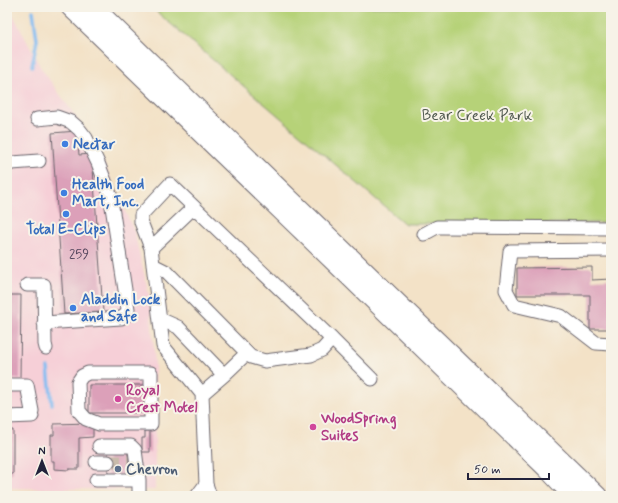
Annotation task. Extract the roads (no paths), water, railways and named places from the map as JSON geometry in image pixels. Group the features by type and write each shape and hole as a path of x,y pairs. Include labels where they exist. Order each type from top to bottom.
{"highway":[{"path":"70,7 547,469 582,492"},
{"path":"94,7 266,176 582,492"}],"lane":[{"path":"36,119 57,117 71,122 86,138 110,194 128,309 126,315 121,318 44,323"},
{"path":"7,165 12,163 38,161"},
{"path":"198,496 208,490 202,394 163,346 151,248 141,222 140,215 170,184 372,379"},
{"path":"151,248 194,207"},
{"path":"424,234 437,227 443,226 611,228"},
{"path":"611,250 510,251 506,290 514,305 561,316 596,343 611,344"},
{"path":"153,265 167,272 251,357 266,361 311,355 322,350 332,339"},
{"path":"27,285 44,285 44,323 46,348"},
{"path":"160,319 178,327 224,375"},
{"path":"202,394 247,353"},
{"path":"88,373 151,373 151,424 99,424 86,419 79,411 78,382 82,376 88,373"},
{"path":"7,385 27,386 32,414 7,417"},
{"path":"99,446 131,446 135,450 132,462 139,480 139,496"},
{"path":"96,480 139,480"}],"waterway":[{"path":"32,66 37,40 33,11"},
{"path":"48,368 52,404"}],"tunnel":[{"path":"108,462 128,462"}],"place":[{"name":"Nectar","path":"65,144"},
{"name":"Health Food Mart, Inc.","path":"64,193"},
{"name":"Total E-Clips","path":"66,214"},
{"name":"Aladdin Lock and Safe","path":"73,308"},
{"name":"Royal Crest Motel","path":"118,399"},
{"name":"WoodSpring Suites","path":"313,427"},
{"name":"Chevron","path":"118,469"}],"park label":[{"name":"Bear Creek Park","path":"477,115"}]}
